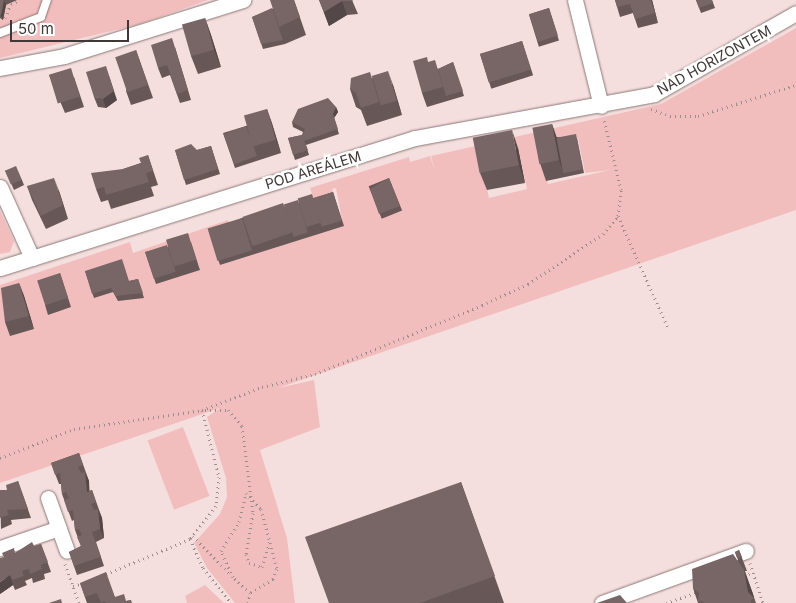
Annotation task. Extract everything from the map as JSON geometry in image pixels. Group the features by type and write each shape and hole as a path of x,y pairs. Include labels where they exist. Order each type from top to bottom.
{"street":[{"path":"0,68 64,56 243,0"},
{"path":"576,0 601,106"},
{"name":"NAD HORIZONTEM","path":"601,106 639,98 796,13"},
{"name":"POD AREÁLEM","path":"0,268 415,138 601,106"},
{"path":"0,187 32,258"},
{"path":"48,498 67,551"},
{"path":"0,548 59,528"},
{"path":"602,603 746,551"}],"lane":[{"path":"0,33 41,17 47,0"}],"path":[{"path":"6,6 20,0"},
{"path":"0,20 4,22 10,4"},
{"path":"639,98 656,113 698,116 796,86"},
{"path":"601,106 621,190 618,216 668,328"},
{"path":"202,410 254,390 315,374 528,284 603,234 618,216"},
{"path":"99,577 191,538 216,506 220,492 216,457 202,410"},
{"path":"0,458 74,429 202,410 228,410 242,426 251,500 249,563 262,567 266,561 270,539"},
{"path":"233,577 222,545 239,522 243,495 246,492 251,500 261,509 270,539 277,574 250,593 248,603"},
{"path":"191,538 250,593"},
{"path":"191,538 203,568 230,603"},
{"path":"67,551 64,562 79,603"},
{"path":"746,551 763,603"},
{"path":"735,578 753,572"},
{"path":"73,586 90,580"},
{"path":"666,603 701,591"}],"shaded area":[{"path":"0,0 208,0 140,24 0,58"},
{"path":"796,28 796,210 278,388 314,380 320,427 260,450 287,538 295,603 235,603 207,568 194,543 220,514 227,497 226,478 207,417 220,408 0,483 0,285 130,242 133,253 228,220 231,230 220,265 343,226 336,188 332,189 335,197 315,203 310,188 409,157 410,162 430,156 435,171 431,156 661,104","holes":["578,138 585,173 610,170 548,184 539,147","518,148 527,189 489,198 480,156","191,243 200,269 156,283"]},
{"path":"0,211 14,241 10,252 0,254"},
{"path":"183,427 210,496 174,510 148,441"},
{"path":"205,585 224,603 187,603 185,596"}],"building":[{"path":"0,0 4,0 1,15 0,15"},
{"path":"270,0 294,0 300,17 279,27"},
{"path":"319,0 353,1 342,1 324,12"},
{"path":"615,0 651,0 655,13 635,19 630,4 617,7"},
{"path":"696,0 712,0 713,3 699,8"},
{"path":"272,8 283,40 261,44 252,17"},
{"path":"549,8 558,36 538,42 529,14"},
{"path":"205,18 214,50 191,56 182,25"},
{"path":"172,38 188,90 177,94 167,65 158,68 151,45"},
{"path":"522,41 531,70 489,83 480,54"},
{"path":"136,50 148,85 127,92 115,57"},
{"path":"427,57 428,62 435,60 443,87 422,93 413,61"},
{"path":"453,62 463,91 446,96 438,69"},
{"path":"106,66 114,91 103,99 94,97 86,72"},
{"path":"71,68 80,97 58,103 49,75"},
{"path":"388,71 397,101 381,106 372,76"},
{"path":"370,72 379,102 361,108 356,93 350,89 351,78"},
{"path":"328,98 336,107 333,114 338,129 304,141 308,150 293,155 288,138 302,135 305,129 292,122 298,109"},
{"path":"267,109 276,140 253,146 244,116"},
{"path":"552,124 559,160 539,164 532,128"},
{"path":"246,126 257,156 234,164 223,134"},
{"path":"512,130 519,165 480,173 473,138"},
{"path":"576,134 583,169 563,173 556,138"},
{"path":"191,144 197,150 211,146 218,169 184,180 175,150"},
{"path":"148,155 153,171 146,173 149,182 106,195 104,187 96,189 91,173 123,169 141,163 139,158"},
{"path":"16,166 22,180 11,184 5,171"},
{"path":"54,178 63,205 41,216 27,186"},
{"path":"389,178 400,206 379,214 370,189"},
{"path":"333,192 342,221 322,227 313,198"},
{"path":"312,194 321,223 306,227 298,198"},
{"path":"298,200 308,233 294,237 284,204"},
{"path":"283,203 293,232 252,246 242,217"},
{"path":"242,218 252,251 218,261 208,229"},
{"path":"188,233 196,260 174,267 166,240"},
{"path":"167,245 176,272 154,279 145,252"},
{"path":"122,259 129,281 138,279 143,293 116,296 111,288 92,294 85,271"},
{"path":"60,273 68,298 45,305 37,280"},
{"path":"19,283 29,316 5,322 1,288"},
{"path":"79,453 83,465 78,467 81,473 85,472 87,492 92,490 96,502 91,504 94,510 98,509 100,529 92,532 101,557 74,566 69,552 81,546 77,537 82,535 79,529 75,530 73,510 68,512 64,500 69,498 66,492 62,494 60,473 55,475 51,463"},
{"path":"18,481 28,509 7,510 9,515 0,518 0,490 7,490 6,485"},
{"path":"461,482 495,576 420,603 329,603 305,537"},
{"path":"32,542 34,546 41,544 48,562 41,565 42,569 30,574 29,569 22,571 24,576 12,580 10,575 0,582 0,558 4,557 2,553 14,548 15,553"},
{"path":"739,550 742,557 737,558 735,552"},
{"path":"733,554 744,570 748,592 754,598 751,600 751,603 698,602 699,593 693,588 692,569"},
{"path":"106,572 115,597 124,594 126,601 131,600 131,603 106,603 105,601 101,603 97,593 85,597 80,583"},
{"path":"620,595 627,603 597,603"},
{"path":"61,599 62,603 49,603"}]}
